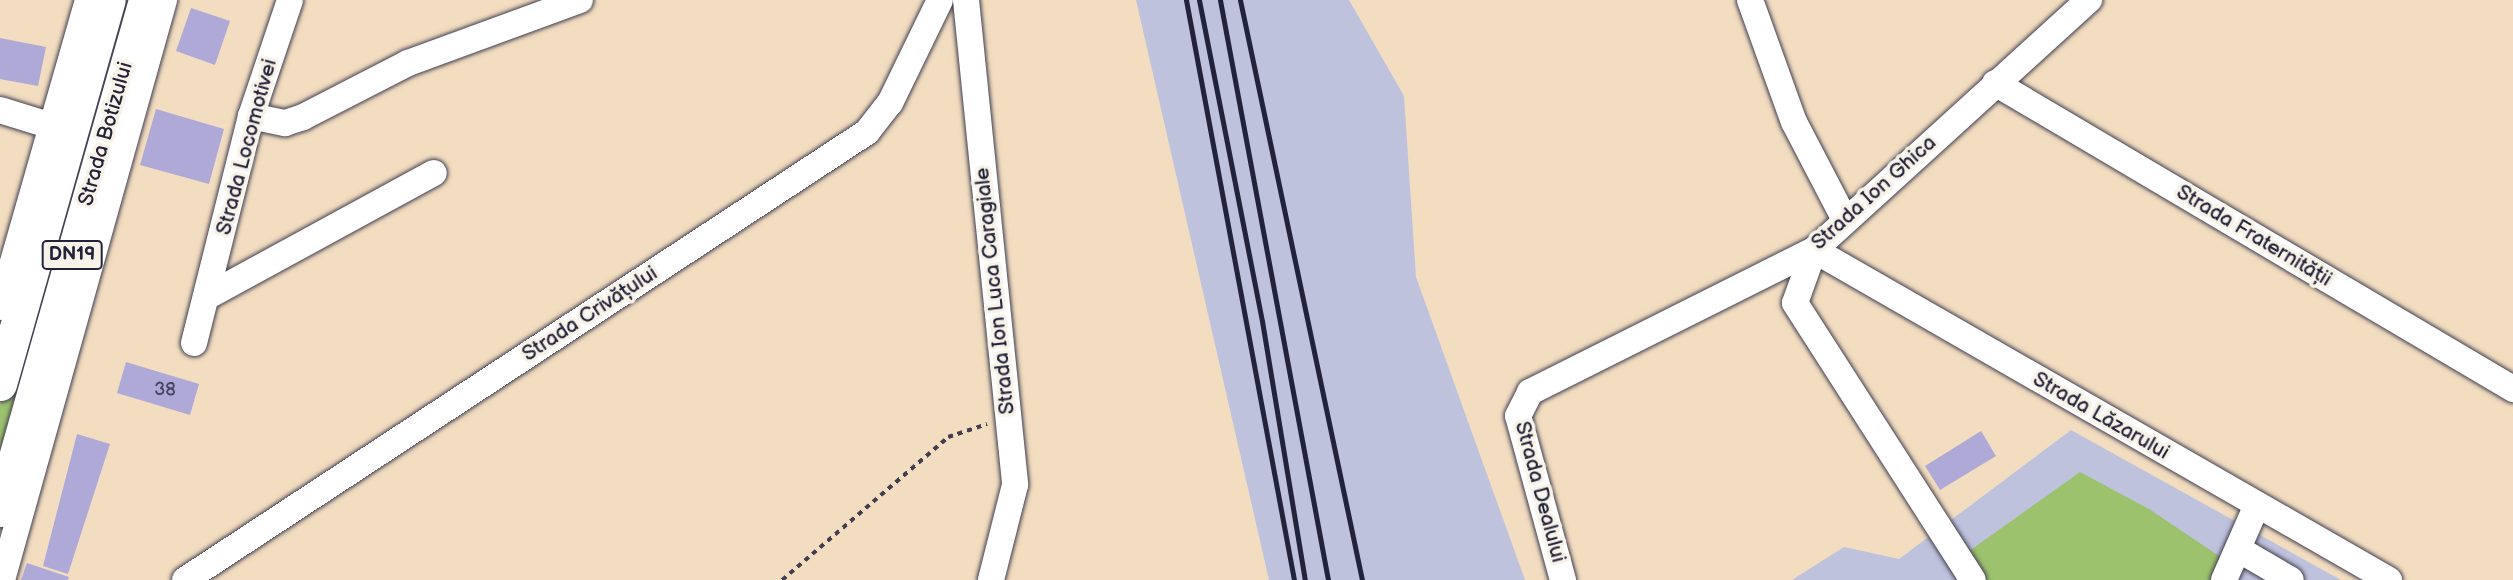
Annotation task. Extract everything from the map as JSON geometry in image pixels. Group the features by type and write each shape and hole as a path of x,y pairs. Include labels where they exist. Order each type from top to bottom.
{"main road":[{"name":"Strada Botizului","path":"0,384 62,129 109,0"},
{"name":"Strada Botizului","path":"0,510 114,142 145,0"}],"street":[{"name":"Strada Botizului","path":"0,307 62,129 88,0"},
{"path":"2,580 114,142 164,0"},
{"name":"Strada Locomotivei","path":"194,344 251,116 290,0"},
{"path":"251,116 285,123 303,117 408,62 580,0"},
{"name":"Strada Crivățului","path":"185,580 867,132 890,103 940,0"},
{"name":"Strada Ion Luca Caragiale","path":"966,0 1015,485 1006,535 990,580"},
{"path":"1749,0 1794,121 1844,219"},
{"name":"Strada Ion Ghica","path":"1521,403 1530,392 1814,250 1844,219 2089,0"},
{"name":"Strada Fraternității","path":"1995,83 2513,389"},
{"path":"0,110 114,142"},
{"path":"208,296 434,173"},
{"path":"1814,250 1796,303 1929,505 1973,580"},
{"name":"Strada Lăzarului","path":"1814,250 2389,580"},
{"name":"Strada Dealului","path":"1521,403 1518,416 1563,580"},
{"path":"2224,580 2257,505"},
{"path":"2238,549 2291,580"}],"path":[{"path":"782,580 948,437 1008,418"}],"shaded area":[{"path":"1136,0 1349,0 1404,96 1416,277 1525,580 1269,580"},
{"path":"2071,430 2341,580 1792,580 1844,547 1899,559"}],"green space":[{"path":"56,222 46,291 0,454 0,405"},
{"path":"2080,472 2149,509 2222,558 2212,580 1985,580 1965,554"}],"building":[{"path":"191,8 230,21 215,65 176,51"},
{"path":"0,38 46,47 38,86 0,79"},
{"path":"156,109 224,129 209,184 140,165"},
{"path":"126,362 199,384 190,415 117,393"},
{"path":"1981,431 1996,456 1940,490 1925,466"},
{"path":"77,434 110,444 68,574 43,566"},
{"path":"27,563 69,577 68,580 21,580"}],"railway":[{"path":"1186,0 1294,580"},
{"path":"1199,0 1262,321 1305,580"},
{"path":"1220,0 1328,580"},
{"path":"1240,0 1362,580"}]}
